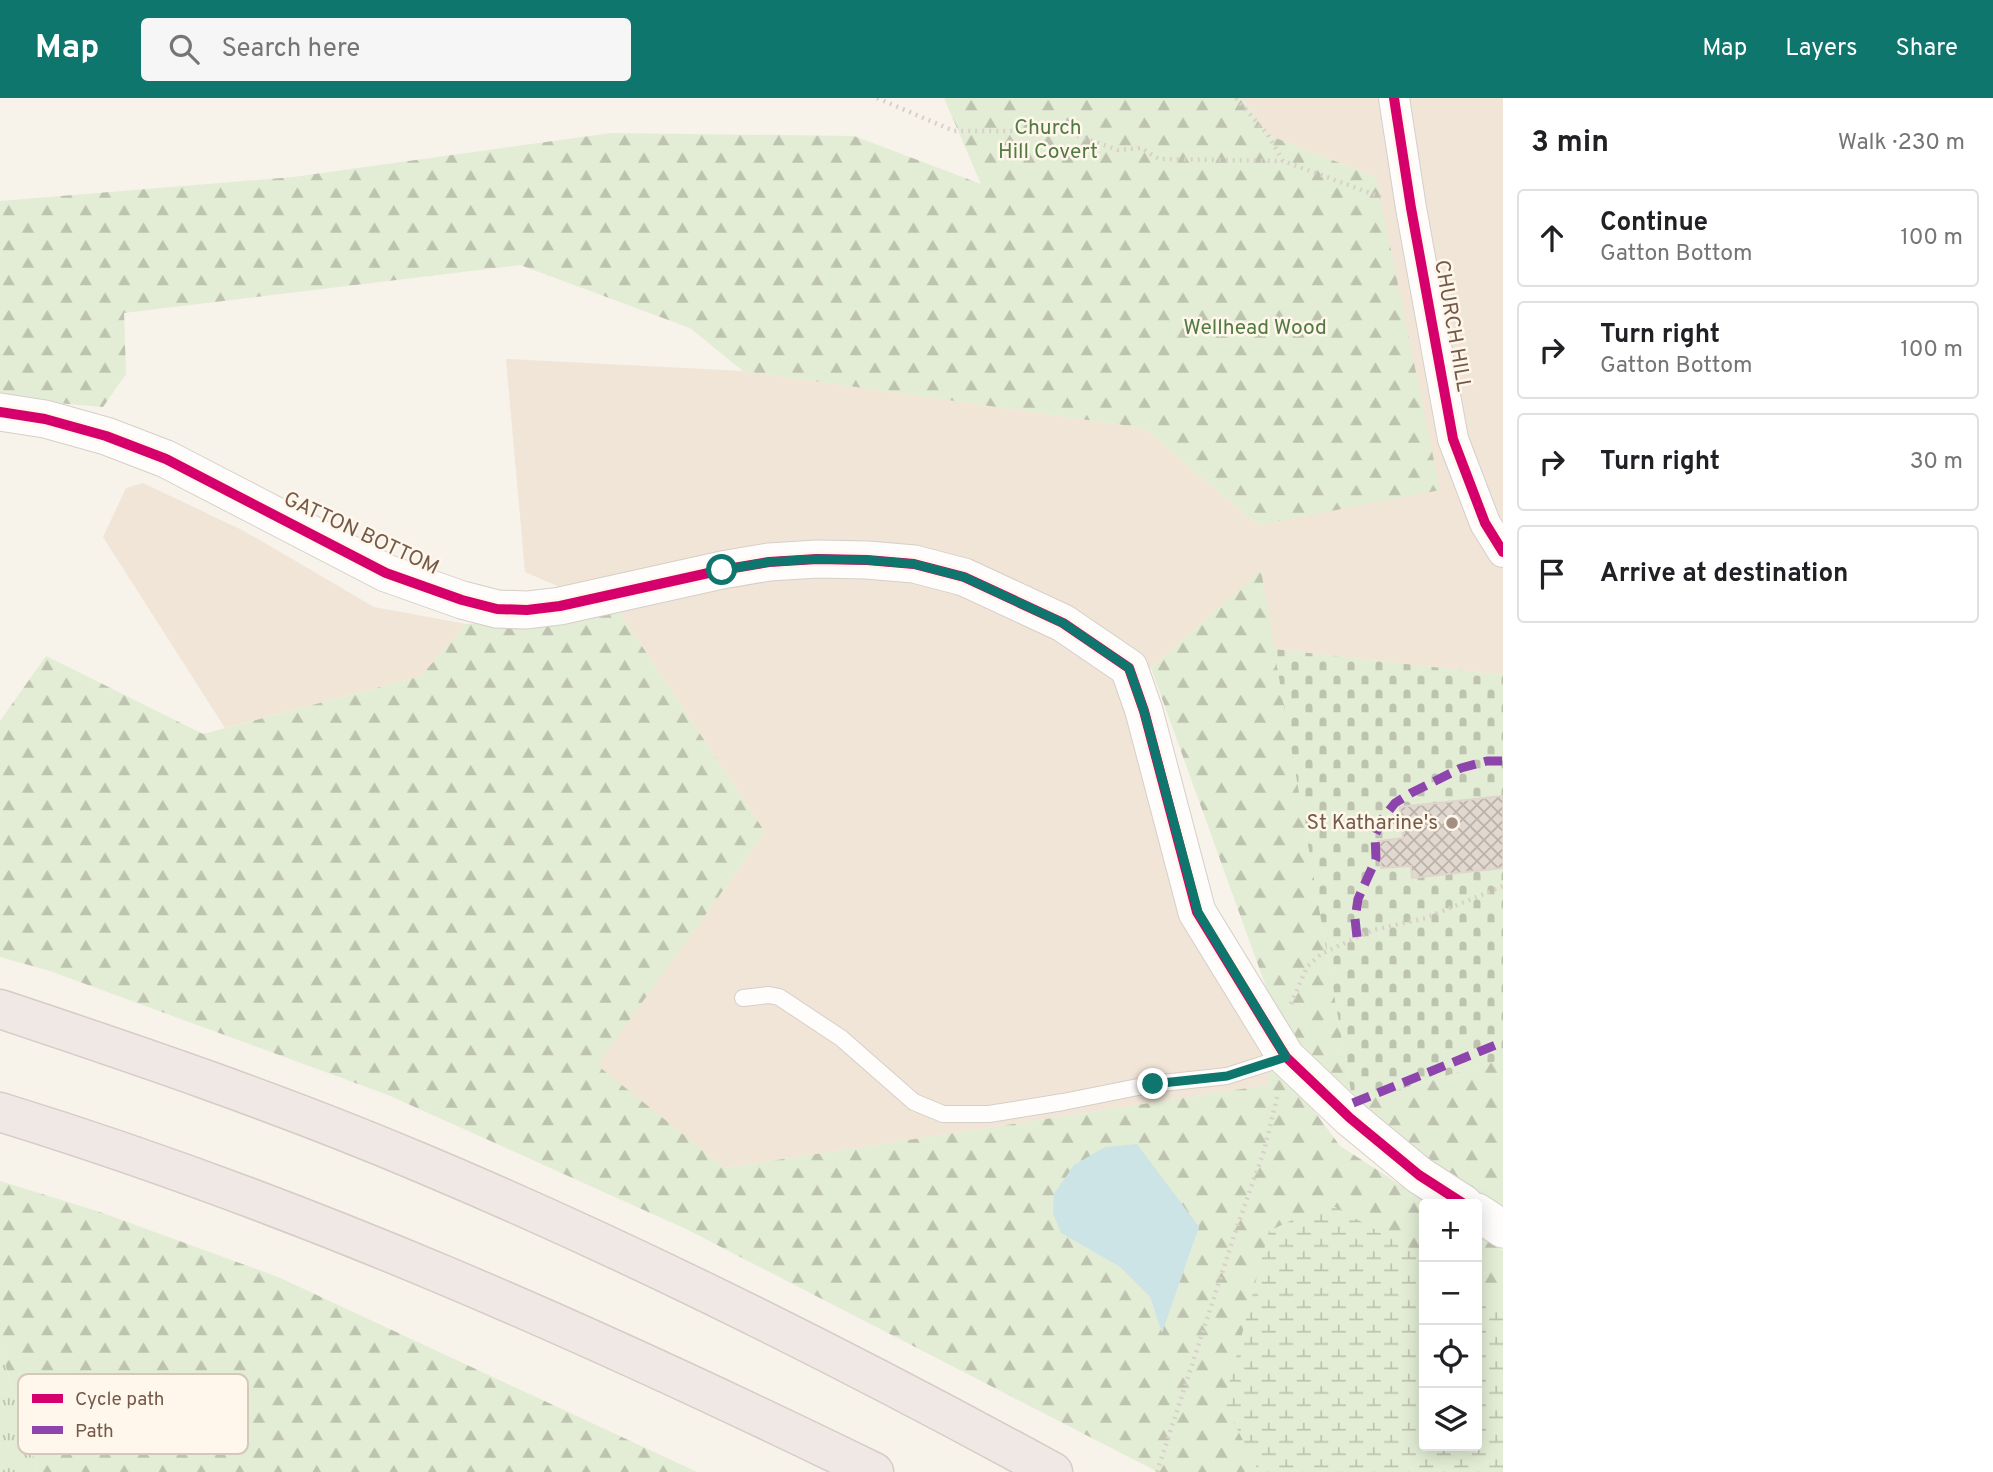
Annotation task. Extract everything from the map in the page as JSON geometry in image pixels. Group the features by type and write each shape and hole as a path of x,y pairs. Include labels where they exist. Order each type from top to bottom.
{"highway":[{"path":"0,1009 139,1055 278,1106 417,1161 555,1221 825,1350 1053,1472"},
{"path":"0,1112 60,1130 201,1180 469,1285 606,1345 874,1472"}],"street":[{"name":"CHURCH HILL","path":"1394,98 1453,439 1485,523 1503,552"},
{"name":"GATTON BOTTOM","path":"0,412 45,419 106,436 154,454 386,573 462,600 497,609 527,610 560,606 769,562 855,559 914,564 964,577 1063,623 1129,668 1144,711 1198,912 1286,1057 1370,1135 1419,1175 1456,1199"},
{"path":"1482,1215 1503,1229"}],"lane":[{"path":"743,998 769,995 779,997 841,1038 914,1101 943,1114 989,1114 1153,1084 1227,1076 1286,1057"}],"path":[{"path":"877,98 954,131 1028,131 1043,125 1118,150 1141,148 1159,159 1283,161 1411,208"},
{"path":"1236,98 1268,135 1283,161"},
{"path":"1286,1016 1307,967 1321,954 1373,930 1426,918 1503,886"},
{"path":"1157,1472 1264,1152 1286,1057"}],"shaded area":[{"path":"1241,98 1503,98 1503,675 1274,649 1261,571 1120,695 1272,1054 1269,1085 725,1168 596,1065 765,832 620,613 525,572 506,359 743,371 1144,428 1258,525 1376,177 1268,135"},
{"path":"143,483 244,531 374,607 466,624 421,676 225,728 103,537 126,488"}],"green space":[{"name":"Wellhead Wood","path":"944,98 1241,98 1268,135 1376,177 1440,490 1258,525 1144,428 743,371 690,328 520,265 124,313 126,374 103,407 0,398 0,201 293,177 611,133 854,136 981,184"},
{"path":"1261,570 1353,1103 1503,1059 1503,1214 1360,1125 1274,1009 1151,668"},
{"path":"620,613 765,832 597,1065 725,1168 1268,1085 1272,1054 1340,1146 1422,1199 1419,1199 1419,1451 1482,1451 1482,1237 1503,1251 1503,1472 1158,1472 686,1229 388,1095 50,971 0,957 0,721 46,656 203,734 421,676 466,624","holes":["1199,1227 1162,1332 1150,1297 1120,1267 1061,1233"]},
{"path":"1274,649 1503,675 1503,1059 1353,1103"},
{"path":"0,1181 100,1212 278,1277 697,1472 38,1472 33,1454 248,1454 248,1374 18,1374 18,1406 0,1347"},
{"path":"1328,1203 1419,1254 1419,1451 1482,1451 1482,1293 1503,1306 1503,1472 1259,1472 1224,1403 1269,1231"},
{"path":"0,1347 18,1406 18,1454 33,1454 38,1472 0,1472"}],"water":[{"path":"1137,1144 1199,1227 1162,1333 1150,1297 1120,1267 1061,1233 1053,1213 1054,1194 1074,1165 1105,1147"}],"building":[{"name":"St Katharine's","path":"1503,796 1503,868 1412,878 1411,866 1381,868 1378,841 1403,838 1400,807"}],"marked path":[{"path":"1357,937 1355,919 1358,899 1376,859 1375,835 1383,818 1395,803 1461,768 1487,761 1503,761"},
{"path":"1353,1103 1503,1042"}],"cycle path":[{"path":"1394,98 1453,439 1485,523 1503,552"},
{"path":"0,412 45,419 106,436 166,459 386,573 462,600 497,609 527,610 560,606 769,562 867,560 914,564 964,577 1063,623 1129,668 1144,711 1197,912 1286,1057 1350,1118 1419,1175 1456,1199"}],"place":[{"name":"St Katharine's","path":"1452,823"}],"route":[{"path":"722,570 769,562 817,559 914,564 964,577 1063,623 1129,668 1144,711 1198,912 1286,1057 1227,1076 1153,1084"}],"park label":[{"name":"Church Hill Covert","path":"1048,140"}]}
